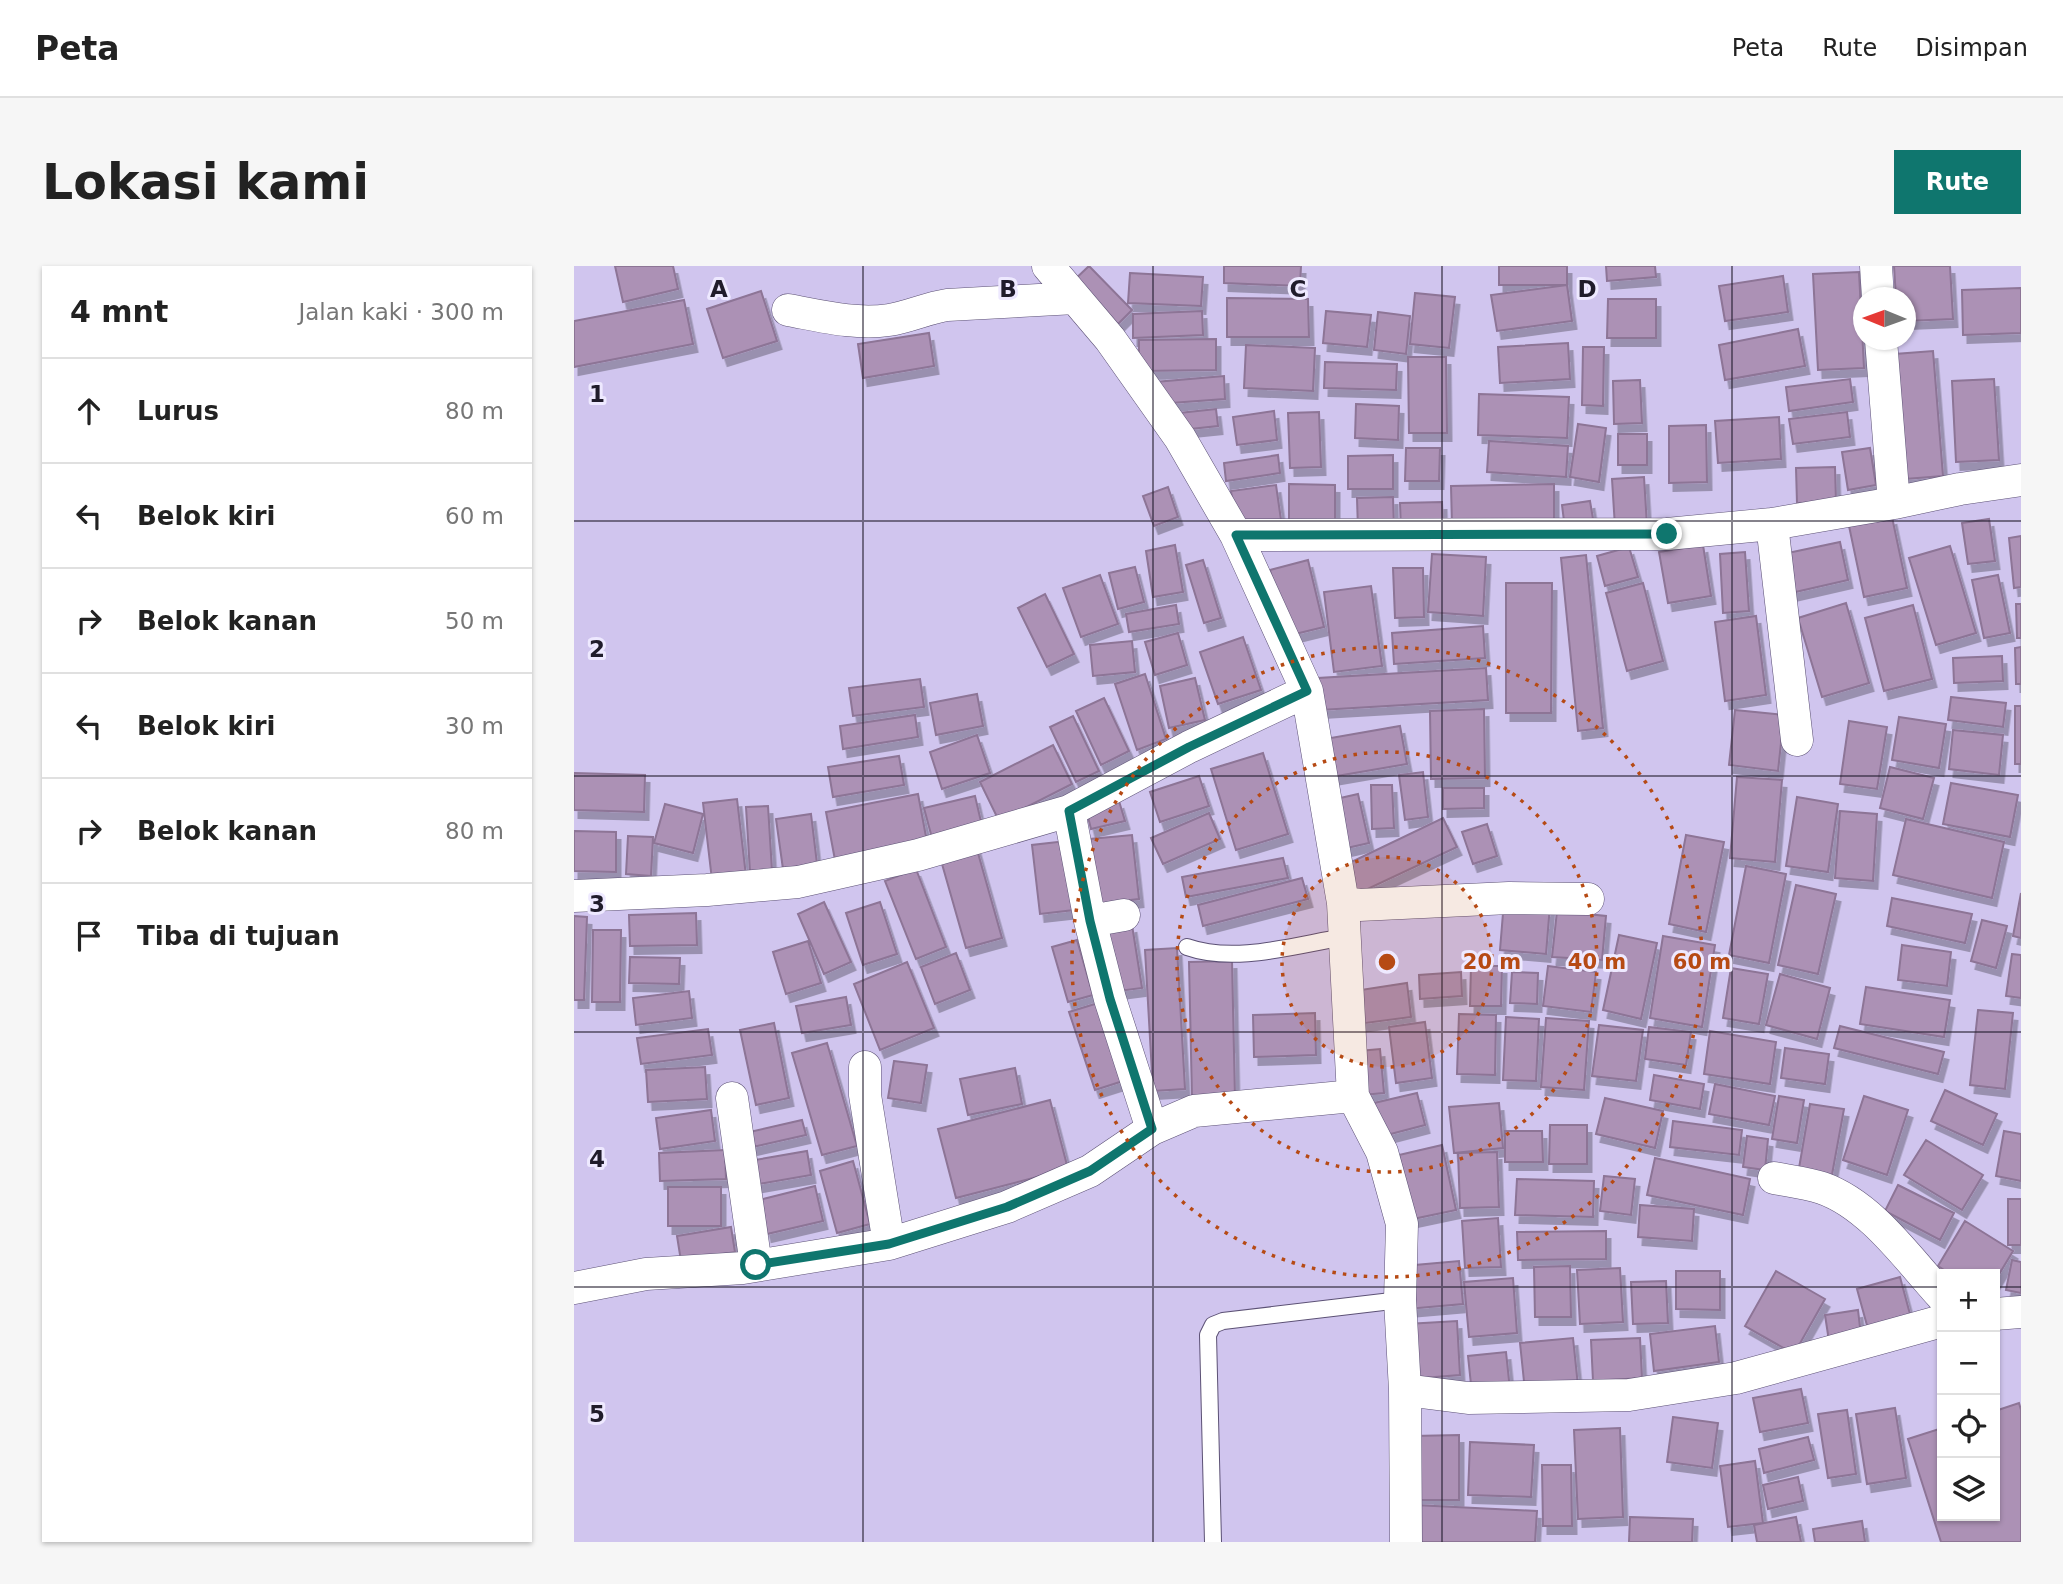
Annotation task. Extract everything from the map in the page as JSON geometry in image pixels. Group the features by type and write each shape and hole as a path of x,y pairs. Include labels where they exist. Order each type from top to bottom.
{"street":[{"path":"1048,266 1110,339 1180,438 1236,535 1307,691 1343,904 1353,1096 1382,1152 1402,1224 1400,1300 1405,1390 1406,1542"},
{"path":"1876,266 1877,287"},
{"path":"788,310 860,323 892,320 928,308 947,305 1075,298"},
{"path":"1882,350 1895,503"},
{"path":"1236,535 1667,534 1772,524 2021,480"},
{"path":"1772,524 1797,740"},
{"path":"574,896 706,890 799,882 918,855 1069,811 1189,747 1307,691"},
{"path":"1069,811 1090,921 1110,999 1152,1129"},
{"path":"1343,904 1509,898 1588,899"},
{"path":"1090,921 1124,915"},
{"path":"865,1067 864,1095 889,1244"},
{"path":"574,1287 646,1274 756,1265 889,1244 1007,1207 1090,1171 1152,1129 1194,1111 1353,1096"},
{"path":"732,1098 756,1265"},
{"path":"1774,1178 1823,1189 1848,1201 1881,1227 1937,1290"},
{"path":"2000,1314 2021,1312"},
{"path":"1405,1390 1468,1398 1629,1395 1736,1378 1937,1322"}],"lane":[{"path":"1187,947 1204,953 1231,955 1345,937"},
{"path":"1213,1542 1208,1335 1213,1325 1223,1321 1400,1300"}],"building":[{"path":"615,266 673,266 678,289 623,302"},
{"path":"1089,266 1132,310 1114,328 1070,284"},
{"path":"1224,266 1301,266 1300,286 1224,283"},
{"path":"1499,266 1567,266 1567,285 1499,285"},
{"path":"1606,266 1655,266 1656,277 1607,281"},
{"path":"1894,266 1950,266 1953,319 1916,321 1916,287 1895,287"},
{"path":"1859,272 1860,287 1853,287 1853,350 1863,350 1864,368 1818,370 1813,274"},
{"path":"1130,273 1203,277 1201,306 1128,303"},
{"path":"1783,276 1788,312 1725,321 1719,286"},
{"path":"1567,285 1572,321 1497,331 1491,295"},
{"path":"2021,288 2021,333 1963,335 1962,290"},
{"path":"761,291 777,341 723,358 707,309"},
{"path":"1415,293 1455,297 1449,348 1410,344"},
{"path":"1227,298 1308,299 1309,337 1227,337"},
{"path":"1608,299 1656,299 1656,338 1607,338"},
{"path":"684,300 693,344 574,367 574,321"},
{"path":"1202,311 1203,335 1133,338 1133,314"},
{"path":"1326,311 1371,315 1367,347 1323,343"},
{"path":"1378,312 1410,316 1406,354 1374,350"},
{"path":"1798,329 1805,366 1725,380 1719,345"},
{"path":"929,333 934,366 863,378 858,344"},
{"path":"1216,339 1216,370 1139,371 1139,340"},
{"path":"1568,343 1570,379 1500,383 1498,347"},
{"path":"1246,345 1315,348 1313,391 1244,388"},
{"path":"1583,347 1604,347 1603,406 1582,405"},
{"path":"1933,351 1943,476 1905,479 1895,354"},
{"path":"1408,357 1446,357 1447,433 1409,433"},
{"path":"1325,362 1397,364 1396,390 1324,388"},
{"path":"1224,376 1225,399 1157,404 1155,382"},
{"path":"1850,379 1853,402 1789,411 1786,387"},
{"path":"1994,379 1999,460 1956,462 1952,381"},
{"path":"1640,380 1642,423 1614,424 1613,381"},
{"path":"1479,394 1569,397 1567,438 1478,435"},
{"path":"1356,404 1399,406 1398,440 1355,438"},
{"path":"1216,409 1218,426 1181,430 1179,413"},
{"path":"1274,411 1277,440 1237,445 1233,417"},
{"path":"1319,412 1321,467 1290,468 1288,413"},
{"path":"1847,412 1850,437 1793,444 1789,419"},
{"path":"1779,417 1781,459 1718,463 1715,421"},
{"path":"1578,424 1606,428 1599,482 1570,477"},
{"path":"1706,425 1707,482 1669,483 1669,426"},
{"path":"1618,434 1647,434 1647,465 1618,465"},
{"path":"1489,441 1568,446 1566,477 1487,472"},
{"path":"1406,448 1440,448 1439,481 1405,481"},
{"path":"1870,448 1876,485 1848,490 1842,452"},
{"path":"1278,455 1280,473 1226,481 1224,463"},
{"path":"1393,455 1393,489 1348,489 1348,456"},
{"path":"1835,467 1836,502 1797,503 1796,468"},
{"path":"1644,477 1647,526 1615,527 1612,479"},
{"path":"1289,484 1335,485 1335,525 1289,526"},
{"path":"1554,484 1554,524 1452,525 1451,486"},
{"path":"1276,485 1281,520 1236,526 1231,491"},
{"path":"1168,487 1178,517 1154,526 1143,496"},
{"path":"1393,497 1394,529 1358,530 1357,498"},
{"path":"1590,501 1594,525 1565,529 1562,505"},
{"path":"1442,502 1443,530 1401,531 1400,503"},
{"path":"1892,517 1907,588 1864,597 1849,526"},
{"path":"1989,519 1995,561 1968,564 1962,523"},
{"path":"2021,536 2021,587 2014,588 2009,538"},
{"path":"1840,542 1848,580 1791,593 1783,554"},
{"path":"1175,545 1183,592 1153,597 1146,551"},
{"path":"1703,545 1711,596 1668,603 1659,552"},
{"path":"1950,546 1976,633 1936,645 1909,558"},
{"path":"1629,547 1638,577 1605,586 1597,556"},
{"path":"1745,552 1749,611 1723,613 1720,554"},
{"path":"1432,554 1486,557 1483,616 1428,612"},
{"path":"1586,555 1603,728 1578,731 1561,558"},
{"path":"1203,560 1221,618 1204,623 1186,565"},
{"path":"1308,560 1324,627 1287,636 1270,570"},
{"path":"1135,567 1144,602 1118,609 1109,573"},
{"path":"1393,568 1423,568 1424,617 1395,618"},
{"path":"1100,575 1118,624 1081,637 1063,588"},
{"path":"1998,575 2010,633 1984,638 1972,580"},
{"path":"1506,583 1552,583 1551,713 1506,713"},
{"path":"1643,583 1663,661 1627,671 1606,593"},
{"path":"1371,586 1382,666 1334,672 1324,592"},
{"path":"1045,594 1074,654 1047,667 1018,608"},
{"path":"1846,603 1869,683 1822,697 1798,618"},
{"path":"2016,604 2021,604 2021,638 2017,638"},
{"path":"1176,605 1179,624 1129,632 1126,614"},
{"path":"1913,605 1932,679 1884,691 1865,618"},
{"path":"1756,616 1766,695 1725,701 1715,622"},
{"path":"1483,626 1485,658 1394,664 1392,633"},
{"path":"1178,633 1187,665 1155,675 1145,642"},
{"path":"1243,637 1261,690 1218,704 1200,652"},
{"path":"1132,641 1135,672 1093,676 1090,645"},
{"path":"2021,647 2021,684 2016,684 2015,648"},
{"path":"2002,656 2003,681 1954,683 1953,658"},
{"path":"1486,668 1488,700 1320,710 1318,678"},
{"path":"1145,674 1166,739 1137,750 1115,684"},
{"path":"1195,678 1205,720 1169,728 1160,686"},
{"path":"920,679 924,707 853,716 849,688"},
{"path":"977,694 983,726 936,735 930,703"},
{"path":"1951,697 2006,703 2003,727 1948,720"},
{"path":"1104,698 1129,751 1101,765 1076,711"},
{"path":"2015,706 2021,706 2021,764 2015,764"},
{"path":"1484,709 1485,778 1431,779 1430,711"},
{"path":"1735,710 1784,715 1778,771 1729,765"},
{"path":"915,715 918,737 843,749 840,726"},
{"path":"1073,716 1099,771 1076,782 1050,727"},
{"path":"1899,717 1946,724 1939,768 1892,760"},
{"path":"1849,721 1887,727 1877,789 1840,784"},
{"path":"1400,726 1407,764 1331,777 1325,739"},
{"path":"1953,730 2003,735 1999,775 1949,769"},
{"path":"977,735 990,773 942,789 930,752"},
{"path":"1053,745 1072,784 999,821 980,782"},
{"path":"1263,753 1288,834 1236,850 1211,769"},
{"path":"899,756 904,785 833,797 828,767"},
{"path":"1890,767 1934,778 1923,819 1880,808"},
{"path":"1423,772 1428,817 1405,820 1399,775"},
{"path":"574,773 645,775 644,812 574,810"},
{"path":"1199,776 1209,806 1160,822 1150,792"},
{"path":"1737,777 1782,780 1775,862 1730,858"},
{"path":"1951,783 2018,795 2010,837 1943,824"},
{"path":"1371,785 1392,785 1394,828 1372,829"},
{"path":"1443,788 1484,788 1484,808 1443,809"},
{"path":"918,794 927,842 835,860 826,812"},
{"path":"1358,794 1369,843 1338,850 1327,801"},
{"path":"975,796 982,826 932,838 924,808"},
{"path":"1797,797 1838,804 1828,872 1786,866"},
{"path":"737,799 746,876 712,880 703,803"},
{"path":"1119,801 1125,821 1091,829 1086,809"},
{"path":"665,804 703,814 693,853 654,843"},
{"path":"768,806 772,871 750,872 746,807"},
{"path":"1840,811 1877,814 1873,881 1835,878"},
{"path":"1209,813 1220,839 1163,864 1151,838"},
{"path":"811,814 817,864 783,869 776,819"},
{"path":"1443,818 1457,847 1357,894 1343,866"},
{"path":"1906,819 2004,842 1992,898 1893,875"},
{"path":"1487,824 1497,856 1473,864 1462,832"},
{"path":"574,831 616,832 616,872 574,871"},
{"path":"1132,835 1139,899 1097,904 1090,839"},
{"path":"1686,835 1724,842 1706,932 1669,924"},
{"path":"628,836 653,837 651,876 626,874"},
{"path":"1066,841 1074,910 1040,914 1032,845"},
{"path":"976,846 1002,938 966,948 940,857"},
{"path":"1283,858 1288,878 1186,897 1182,877"},
{"path":"1746,866 1786,874 1769,963 1729,955"},
{"path":"916,869 946,947 916,959 885,881"},
{"path":"1302,878 1308,899 1203,926 1198,905"},
{"path":"1796,885 1836,894 1818,974 1778,965"},
{"path":"2021,893 2021,938 2013,936"},
{"path":"1892,898 1972,914 1965,943 1887,926"},
{"path":"1504,901 1550,905 1546,954 1500,950"},
{"path":"824,902 851,962 824,974 798,914"},
{"path":"880,902 897,954 863,965 846,913"},
{"path":"1557,911 1606,916 1602,960 1552,957"},
{"path":"696,913 697,945 630,946 629,915"},
{"path":"574,916 587,917 584,1000 574,1000"},
{"path":"1982,920 2007,926 1996,968 1971,961"},
{"path":"1132,925 1142,988 1111,992 1101,931"},
{"path":"593,930 621,930 620,1002 592,1002"},
{"path":"1619,935 1657,943 1641,1019 1603,1010"},
{"path":"1663,936 1715,945 1702,1027 1650,1018"},
{"path":"1077,940 1093,995 1068,1002 1052,947"},
{"path":"808,941 821,983 786,994 773,952"},
{"path":"1902,945 1951,952 1947,986 1898,980"},
{"path":"1177,948 1185,1089 1153,1091 1145,950"},
{"path":"956,953 970,990 935,1004 921,967"},
{"path":"2012,954 2021,955 2021,998 2006,996"},
{"path":"630,957 680,958 679,984 629,983"},
{"path":"1232,961 1235,1098 1192,1098 1189,962"},
{"path":"907,962 934,1028 880,1050 854,984"},
{"path":"1471,966 1502,966 1501,1006 1470,1006"},
{"path":"1548,966 1596,972 1591,1012 1543,1006"},
{"path":"1731,968 1768,974 1759,1024 1723,1018"},
{"path":"1461,972 1462,996 1420,999 1419,975"},
{"path":"1512,972 1538,973 1537,1004 1510,1003"},
{"path":"1780,974 1830,988 1817,1039 1766,1025"},
{"path":"1407,983 1411,1017 1358,1024 1354,991"},
{"path":"1866,987 1950,1000 1944,1037 1860,1024"},
{"path":"689,991 692,1018 636,1025 633,998"},
{"path":"846,997 851,1025 802,1033 796,1006"},
{"path":"1098,1003 1123,1081 1095,1090 1069,1012"},
{"path":"1978,1010 2013,1013 2005,1089 1970,1085"},
{"path":"1315,1013 1316,1055 1254,1057 1253,1015"},
{"path":"1459,1014 1496,1015 1495,1075 1457,1074"},
{"path":"1506,1017 1539,1019 1536,1081 1503,1080"},
{"path":"1546,1018 1589,1021 1584,1090 1541,1087"},
{"path":"1425,1022 1432,1078 1396,1083 1389,1027"},
{"path":"774,1023 789,1098 756,1105 740,1030"},
{"path":"1599,1025 1643,1030 1636,1081 1592,1076"},
{"path":"1840,1026 1944,1052 1938,1074 1834,1048"},
{"path":"1649,1027 1691,1032 1686,1065 1645,1059"},
{"path":"708,1029 712,1055 641,1064 637,1038"},
{"path":"1710,1031 1776,1042 1770,1084 1704,1074"},
{"path":"827,1043 857,1146 822,1155 792,1053"},
{"path":"1785,1048 1829,1054 1825,1084 1781,1078"},
{"path":"1380,1049 1384,1093 1362,1095 1359,1051"},
{"path":"894,1061 927,1065 921,1103 888,1098"},
{"path":"705,1067 707,1099 648,1102 646,1070"},
{"path":"1015,1068 1022,1104 968,1115 960,1079"},
{"path":"1654,1075 1704,1084 1700,1109 1650,1100"},
{"path":"1715,1084 1775,1096 1769,1125 1709,1114"},
{"path":"1945,1090 1997,1114 1983,1145 1931,1121"},
{"path":"1417,1093 1425,1125 1383,1136 1374,1103"},
{"path":"1779,1096 1804,1100 1797,1143 1772,1139"},
{"path":"1864,1096 1908,1110 1887,1175 1843,1160"},
{"path":"1605,1098 1663,1111 1655,1148 1596,1134"},
{"path":"1050,1100 1068,1169 956,1198 938,1129"},
{"path":"1499,1103 1503,1148 1454,1153 1449,1107"},
{"path":"1810,1104 1844,1109 1831,1180 1798,1174"},
{"path":"711,1110 715,1141 660,1149 656,1118"},
{"path":"802,1120 806,1135 748,1148 745,1133"},
{"path":"1673,1121 1742,1130 1739,1155 1670,1147"},
{"path":"1550,1125 1587,1125 1587,1164 1549,1164"},
{"path":"1505,1131 1542,1131 1543,1162 1505,1162"},
{"path":"2004,1131 2021,1134 2021,1181 1996,1176"},
{"path":"1747,1136 1768,1139 1765,1170 1743,1167"},
{"path":"1926,1140 1983,1175 1962,1210 1904,1175"},
{"path":"1442,1145 1456,1210 1413,1219 1399,1155"},
{"path":"725,1150 726,1179 660,1181 659,1153"},
{"path":"807,1151 811,1175 753,1185 749,1161"},
{"path":"1497,1152 1499,1207 1460,1208 1458,1153"},
{"path":"1655,1158 1750,1179 1743,1215 1647,1195"},
{"path":"853,1161 870,1224 837,1233 820,1171"},
{"path":"1604,1176 1635,1179 1631,1215 1600,1211"},
{"path":"1517,1179 1594,1181 1593,1217 1515,1215"},
{"path":"1898,1185 1954,1213 1940,1240 1885,1211"},
{"path":"815,1186 823,1221 767,1234 759,1200"},
{"path":"668,1187 721,1187 721,1226 668,1226"},
{"path":"2008,1199 2021,1199 2021,1245 2008,1245"},
{"path":"1640,1205 1694,1209 1692,1241 1638,1237"},
{"path":"1498,1218 1501,1267 1465,1268 1462,1221"},
{"path":"1965,1221 2013,1251 2000,1273 2000,1269 1942,1269 1938,1266"},
{"path":"731,1227 735,1252 681,1261 677,1236"},
{"path":"1606,1231 1606,1259 1518,1260 1517,1232"},
{"path":"2012,1260 2021,1262 2021,1293 2006,1290"},
{"path":"1459,1261 1463,1304 1407,1309 1404,1266"},
{"path":"1570,1266 1571,1317 1535,1317 1534,1267"},
{"path":"1620,1268 1623,1322 1580,1324 1577,1270"},
{"path":"1676,1271 1720,1271 1720,1310 1676,1309"},
{"path":"1776,1271 1825,1299 1794,1354 1745,1326"},
{"path":"1900,1277 1911,1318 1868,1329 1857,1289"},
{"path":"1513,1278 1517,1333 1469,1337 1464,1282"},
{"path":"1666,1281 1668,1323 1633,1324 1631,1282"},
{"path":"1858,1310 1861,1336 1829,1341 1825,1315"},
{"path":"1457,1321 1460,1375 1410,1379 1407,1324"},
{"path":"1715,1326 1719,1362 1654,1371 1650,1334"},
{"path":"1573,1338 1578,1386 1525,1391 1520,1343"},
{"path":"1640,1338 1642,1378 1593,1381 1591,1340"},
{"path":"1506,1352 1510,1390 1472,1394 1468,1356"},
{"path":"1801,1389 1808,1423 1760,1432 1753,1398"},
{"path":"2019,1403 2021,1410 2021,1542 1941,1542 1908,1439 1937,1430 1937,1521 2000,1521 2000,1409"},
{"path":"1895,1408 1906,1478 1867,1484 1856,1414"},
{"path":"1847,1410 1856,1474 1828,1478 1818,1414"},
{"path":"1673,1417 1718,1423 1712,1468 1667,1462"},
{"path":"1620,1428 1623,1517 1578,1519 1574,1430"},
{"path":"1459,1435 1459,1500 1413,1500 1413,1436"},
{"path":"1808,1437 1814,1460 1764,1473 1759,1449"},
{"path":"1470,1442 1534,1445 1531,1497 1468,1495"},
{"path":"1755,1461 1763,1523 1728,1527 1720,1466"},
{"path":"1542,1465 1571,1465 1572,1526 1543,1526"},
{"path":"1798,1477 1803,1501 1768,1509 1763,1485"},
{"path":"1414,1505 1537,1511 1535,1542 1413,1542"},
{"path":"1630,1517 1693,1519 1692,1542 1629,1542"},
{"path":"1796,1517 1801,1542 1757,1542 1754,1525"},
{"path":"1862,1521 1865,1542 1815,1542 1813,1529"}],"route":[{"path":"756,1265 889,1244 1007,1207 1090,1171 1152,1129 1110,999 1090,921 1069,811 1189,747 1307,691 1266,606 1236,535 1667,534"}]}
